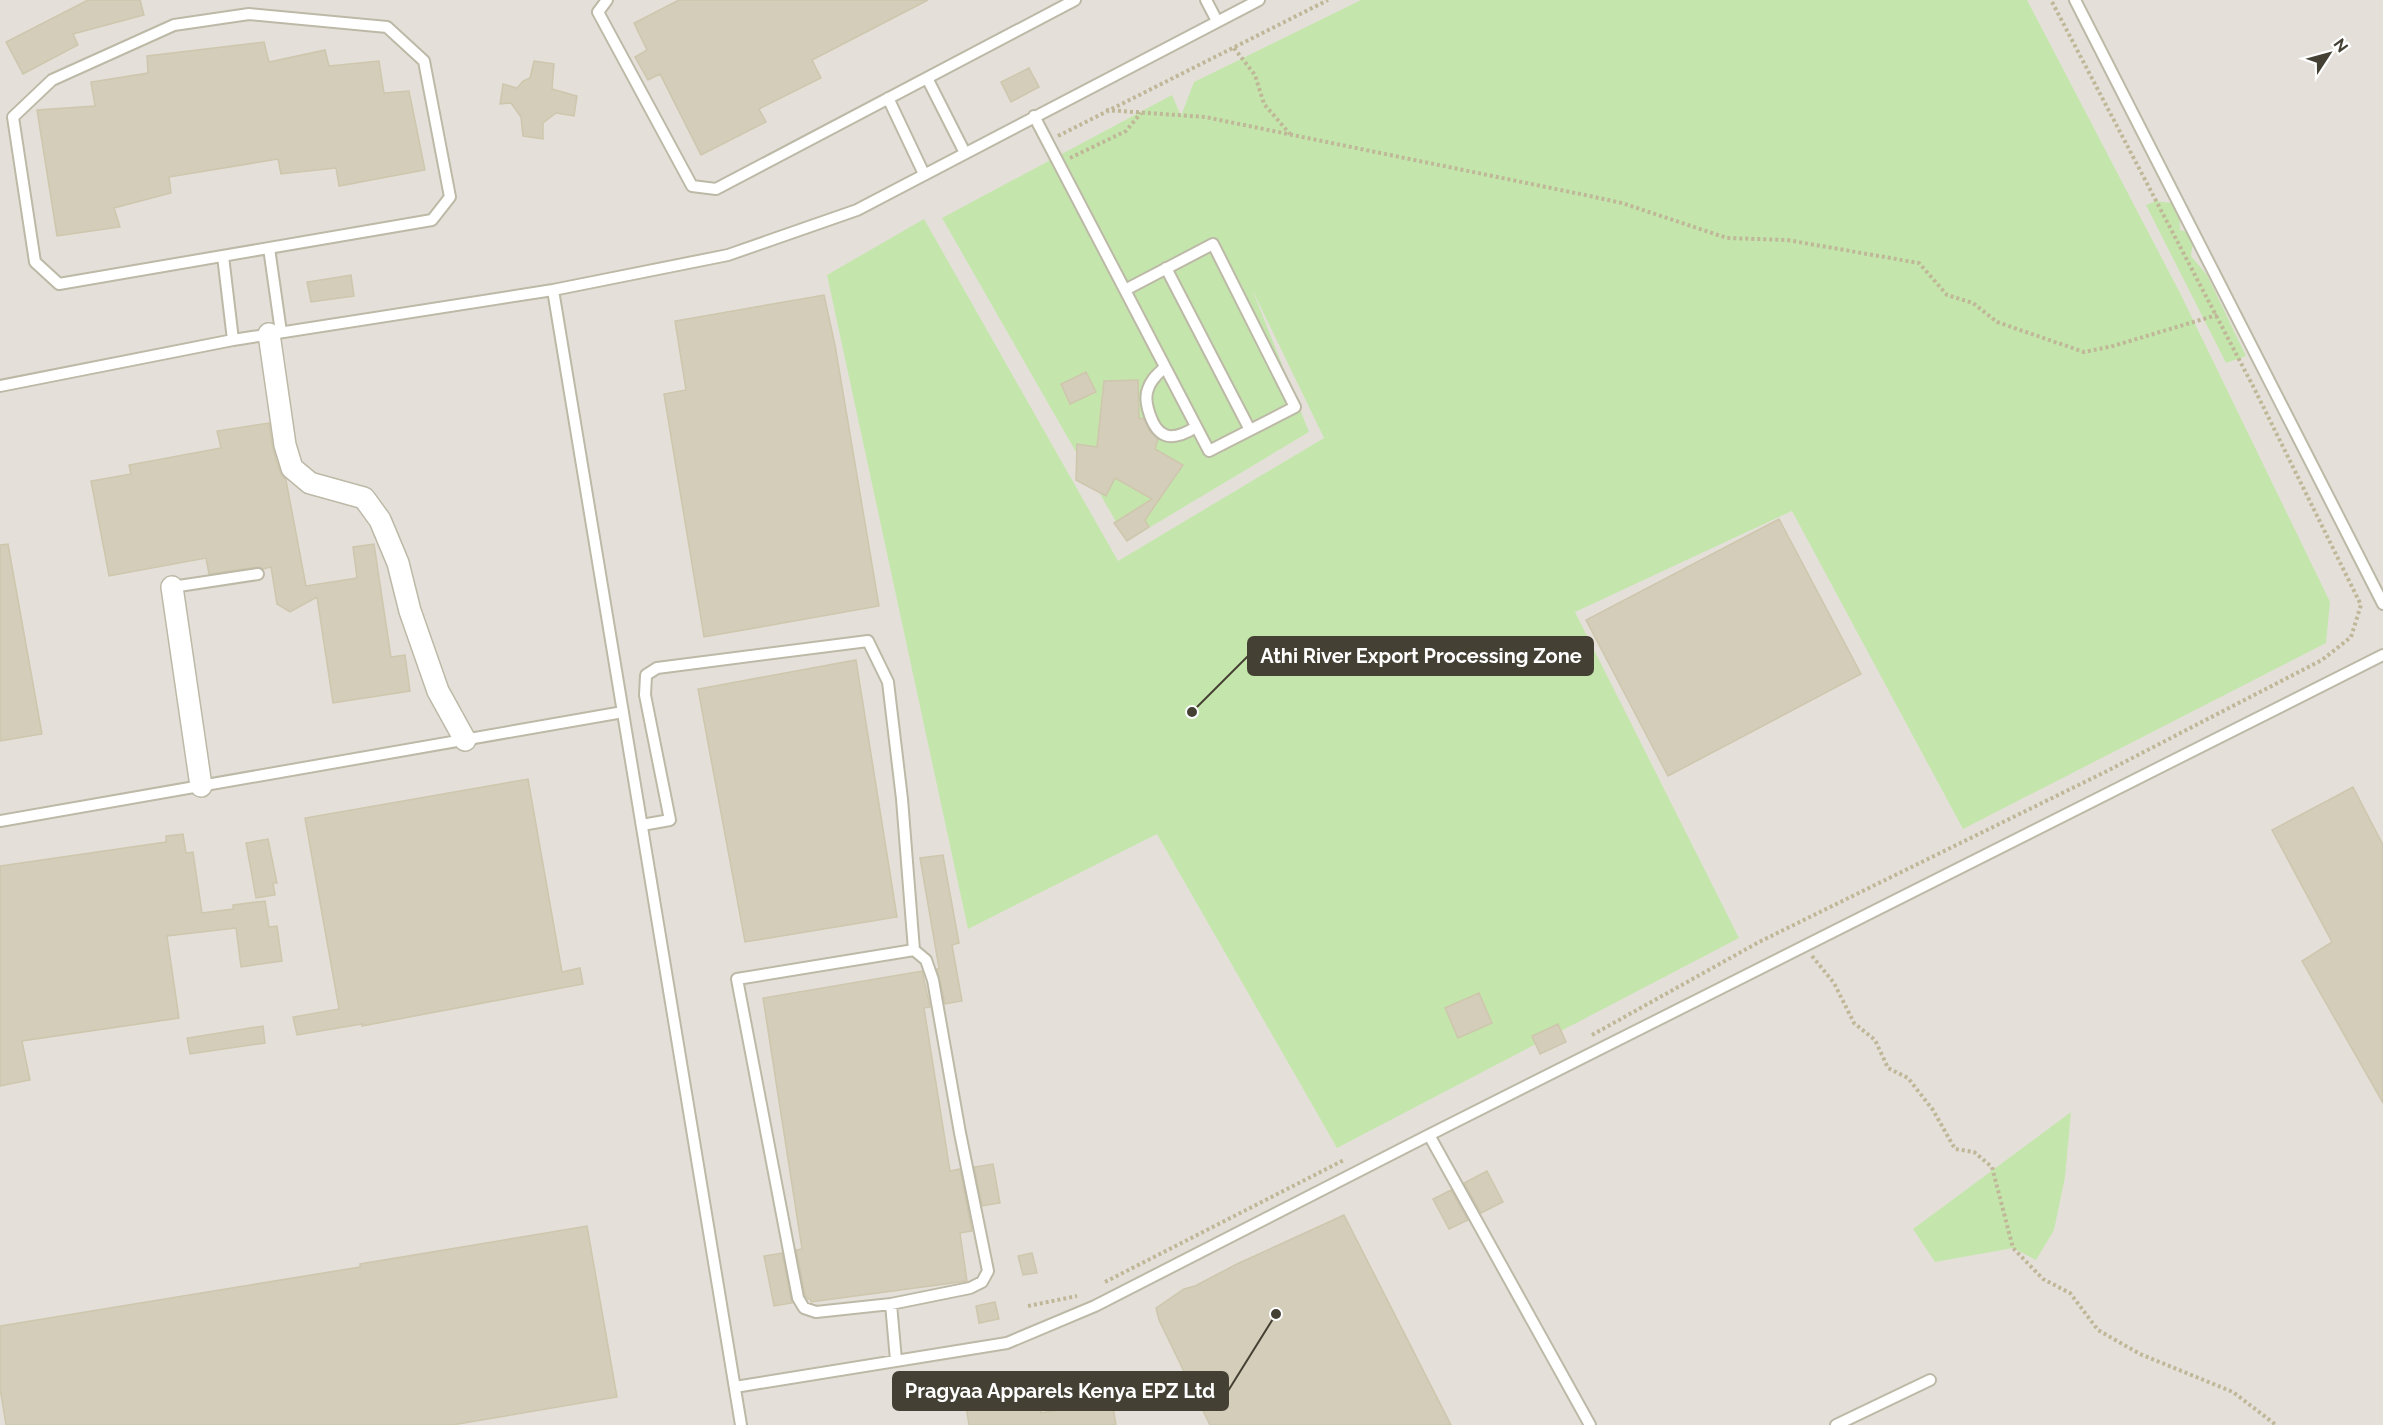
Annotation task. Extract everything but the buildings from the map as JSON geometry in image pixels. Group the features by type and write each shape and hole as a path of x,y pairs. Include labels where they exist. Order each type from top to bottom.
{"street":[{"path":"275,333 285,445 292,468 309,483 364,498 380,520 398,563 410,611 438,691 465,740"},
{"path":"172,587 201,786"}],"lane":[{"path":"607,0 598,12 692,186 716,189 1075,0"},
{"path":"1206,0 1217,21"},
{"path":"0,386 233,340 553,290 728,255 857,210 1259,0"},
{"path":"2075,0 2383,604"},
{"path":"249,14 387,27 424,61 450,197 432,220 223,256 59,284 35,262 13,117 52,80 174,25 249,14"},
{"path":"927,78 964,153"},
{"path":"888,99 924,174"},
{"path":"1034,116 1209,451 1295,407 1213,244 1125,290"},
{"path":"269,248 275,333"},
{"path":"223,256 233,340"},
{"path":"1166,268 1250,430"},
{"path":"553,290 741,1425"},
{"path":"1165,367 1153,378 1148,388 1146,403 1152,420 1166,436 1186,433 1196,427"},
{"path":"172,587 258,574"},
{"path":"642,825 670,820 645,695 646,675 657,668 868,641 888,682 902,799 914,950 926,960 933,980 960,1133 988,1271 982,1282 970,1288 891,1304 816,1312 804,1308 798,1298 737,979 914,950"},
{"path":"735,1387 1007,1343 1073,1315 2383,655"},
{"path":"0,821 623,712"},
{"path":"1429,1135 1590,1425"},
{"path":"891,1304 896,1360"},
{"path":"1836,1425 1930,1380"}],"path":[{"path":"1048,142 1328,0"},
{"path":"1587,1038 1759,942 2105,772 2322,660 2351,637 2361,605 2215,315 2051,0"},
{"path":"1234,48 1255,75 1264,104 1290,135"},
{"path":"1108,110 1205,117 1622,203 1727,238 1787,240 1919,263 1947,295 1973,303 1997,322 2084,352 2113,346 2233,310"},
{"path":"1059,163 1126,131 1142,112"},
{"path":"1804,946 1834,983 1854,1023 1875,1040 1888,1068 1908,1078 1933,1110 1955,1149 1974,1152 1992,1167 2013,1248 2043,1279 2070,1293 2098,1330 2140,1354 2233,1392 2276,1425"},
{"path":"1100,1285 1352,1156"},
{"path":"1028,1306 1079,1296"}],"shaded area":[{"path":"0,0 2383,0 2383,1425 0,1425"}],"green space":[{"path":"1361,0 2027,0 2180,293 2330,602 2326,643 1963,829 1792,511 1575,612 1739,938 1337,1148 1157,834 968,929 827,275 924,219 1118,561 1324,438 1252,289 1309,432 1127,541 942,218 1172,95 1181,116 1194,82"},
{"path":"2156,201 2179,204 2180,230 2194,234 2191,256 2207,275 2246,356 2226,363 2146,205"},
{"path":"2071,1112 2065,1177 2054,1230 2036,1260 2013,1248 1935,1262 1913,1229"}],"place":[{"name":"Athi River Export Processing Zone","path":"1192,712"},
{"name":"Pragyaa Apparels Kenya EPZ Ltd","path":"1276,1314"}]}
